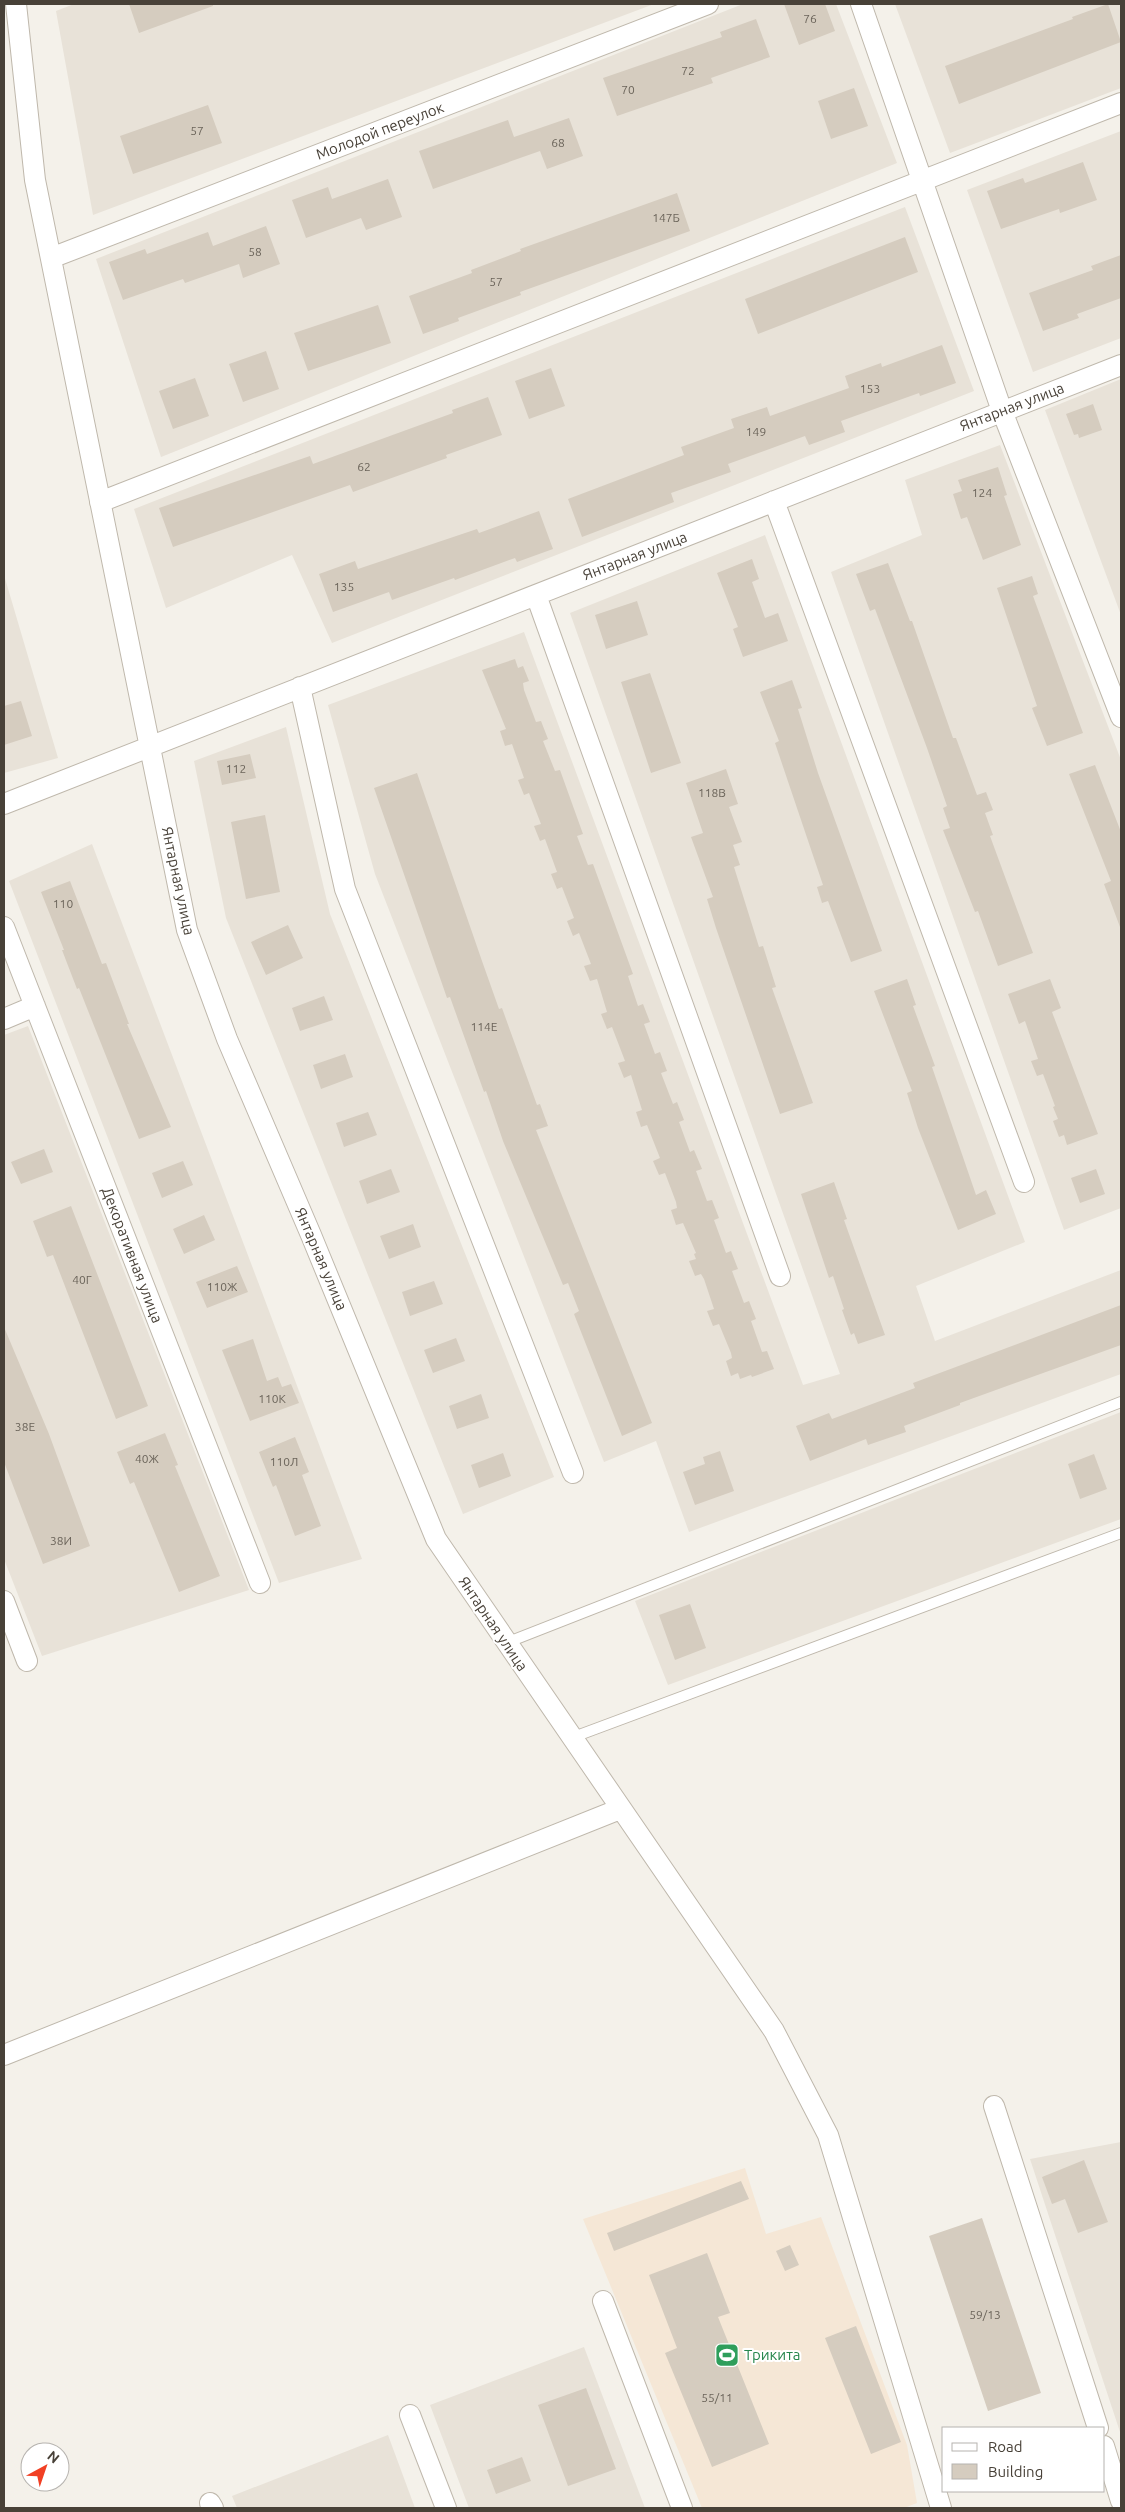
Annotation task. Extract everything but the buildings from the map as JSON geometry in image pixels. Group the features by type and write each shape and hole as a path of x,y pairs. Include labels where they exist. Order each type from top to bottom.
{"street":[{"path":"16,4 35,180 150,746"},
{"name":"Молодой переулок","path":"51,258 708,4"},
{"path":"861,4 924,180 1002,411 1121,718"},
{"path":"100,502 1121,103"},
{"name":"Янтарная улица","path":"4,804 1121,365"},
{"path":"774,501 1024,1182"},
{"path":"536,595 780,1276"},
{"path":"300,687 345,889 573,1473"},
{"name":"Янтарная улица","path":"150,746 187,930 227,1039 311,1235 436,1539 570,1738 774,2031 828,2135 941,2508"},
{"name":"Декоративная улица","path":"4,927 260,1583"},
{"path":"4,1019 35,1006"},
{"path":"4,1602 27,1661"},
{"path":"4,2055 620,1809"},
{"path":"994,2106 1098,2427"},
{"path":"603,2301 682,2508"},
{"path":"410,2415 446,2508"},
{"path":"1105,2449 1121,2501"}],"lane":[{"path":"506,1643 1121,1402"},
{"path":"570,1738 1121,1533"}],"shaded area":[{"path":"74,4 654,4 93,215 56,11"},
{"path":"743,4 836,4 897,163 161,457 96,259"},
{"path":"895,4 1121,4 1121,88 950,153"},
{"path":"1121,131 1121,338 1033,372 967,190"},
{"path":"905,207 974,391 332,643 292,555 166,608 134,509"},
{"path":"1121,379 1121,615 1045,410"},
{"path":"1000,445 1121,760 1121,1208 1064,1230 831,572 922,535 905,480"},
{"path":"765,535 1025,1242 916,1286 935,1341 1121,1270 1121,1374 689,1532 656,1441 604,1462 375,874 328,705 524,632 803,1385 840,1374 570,613"},
{"path":"4,575 58,758 4,773"},
{"path":"286,727 330,914 554,1477 463,1514 226,918 194,761"},
{"path":"92,844 362,1559 279,1583 9,881"},
{"path":"28,1026 249,1590 42,1656 4,1559 4,1035"},
{"path":"1121,1412 1121,1519 668,1685 635,1601"},
{"path":"1121,2142 1121,2435 1030,2159"},
{"path":"745,2168 766,2234 821,2217 907,2445 917,2503 904,2508 702,2508 583,2219"},
{"path":"584,2347 645,2508 469,2508 430,2405"},
{"path":"388,2435 415,2508 237,2508 232,2496"}],"place":[{"name":"Трикита","path":"727,2355"}]}
